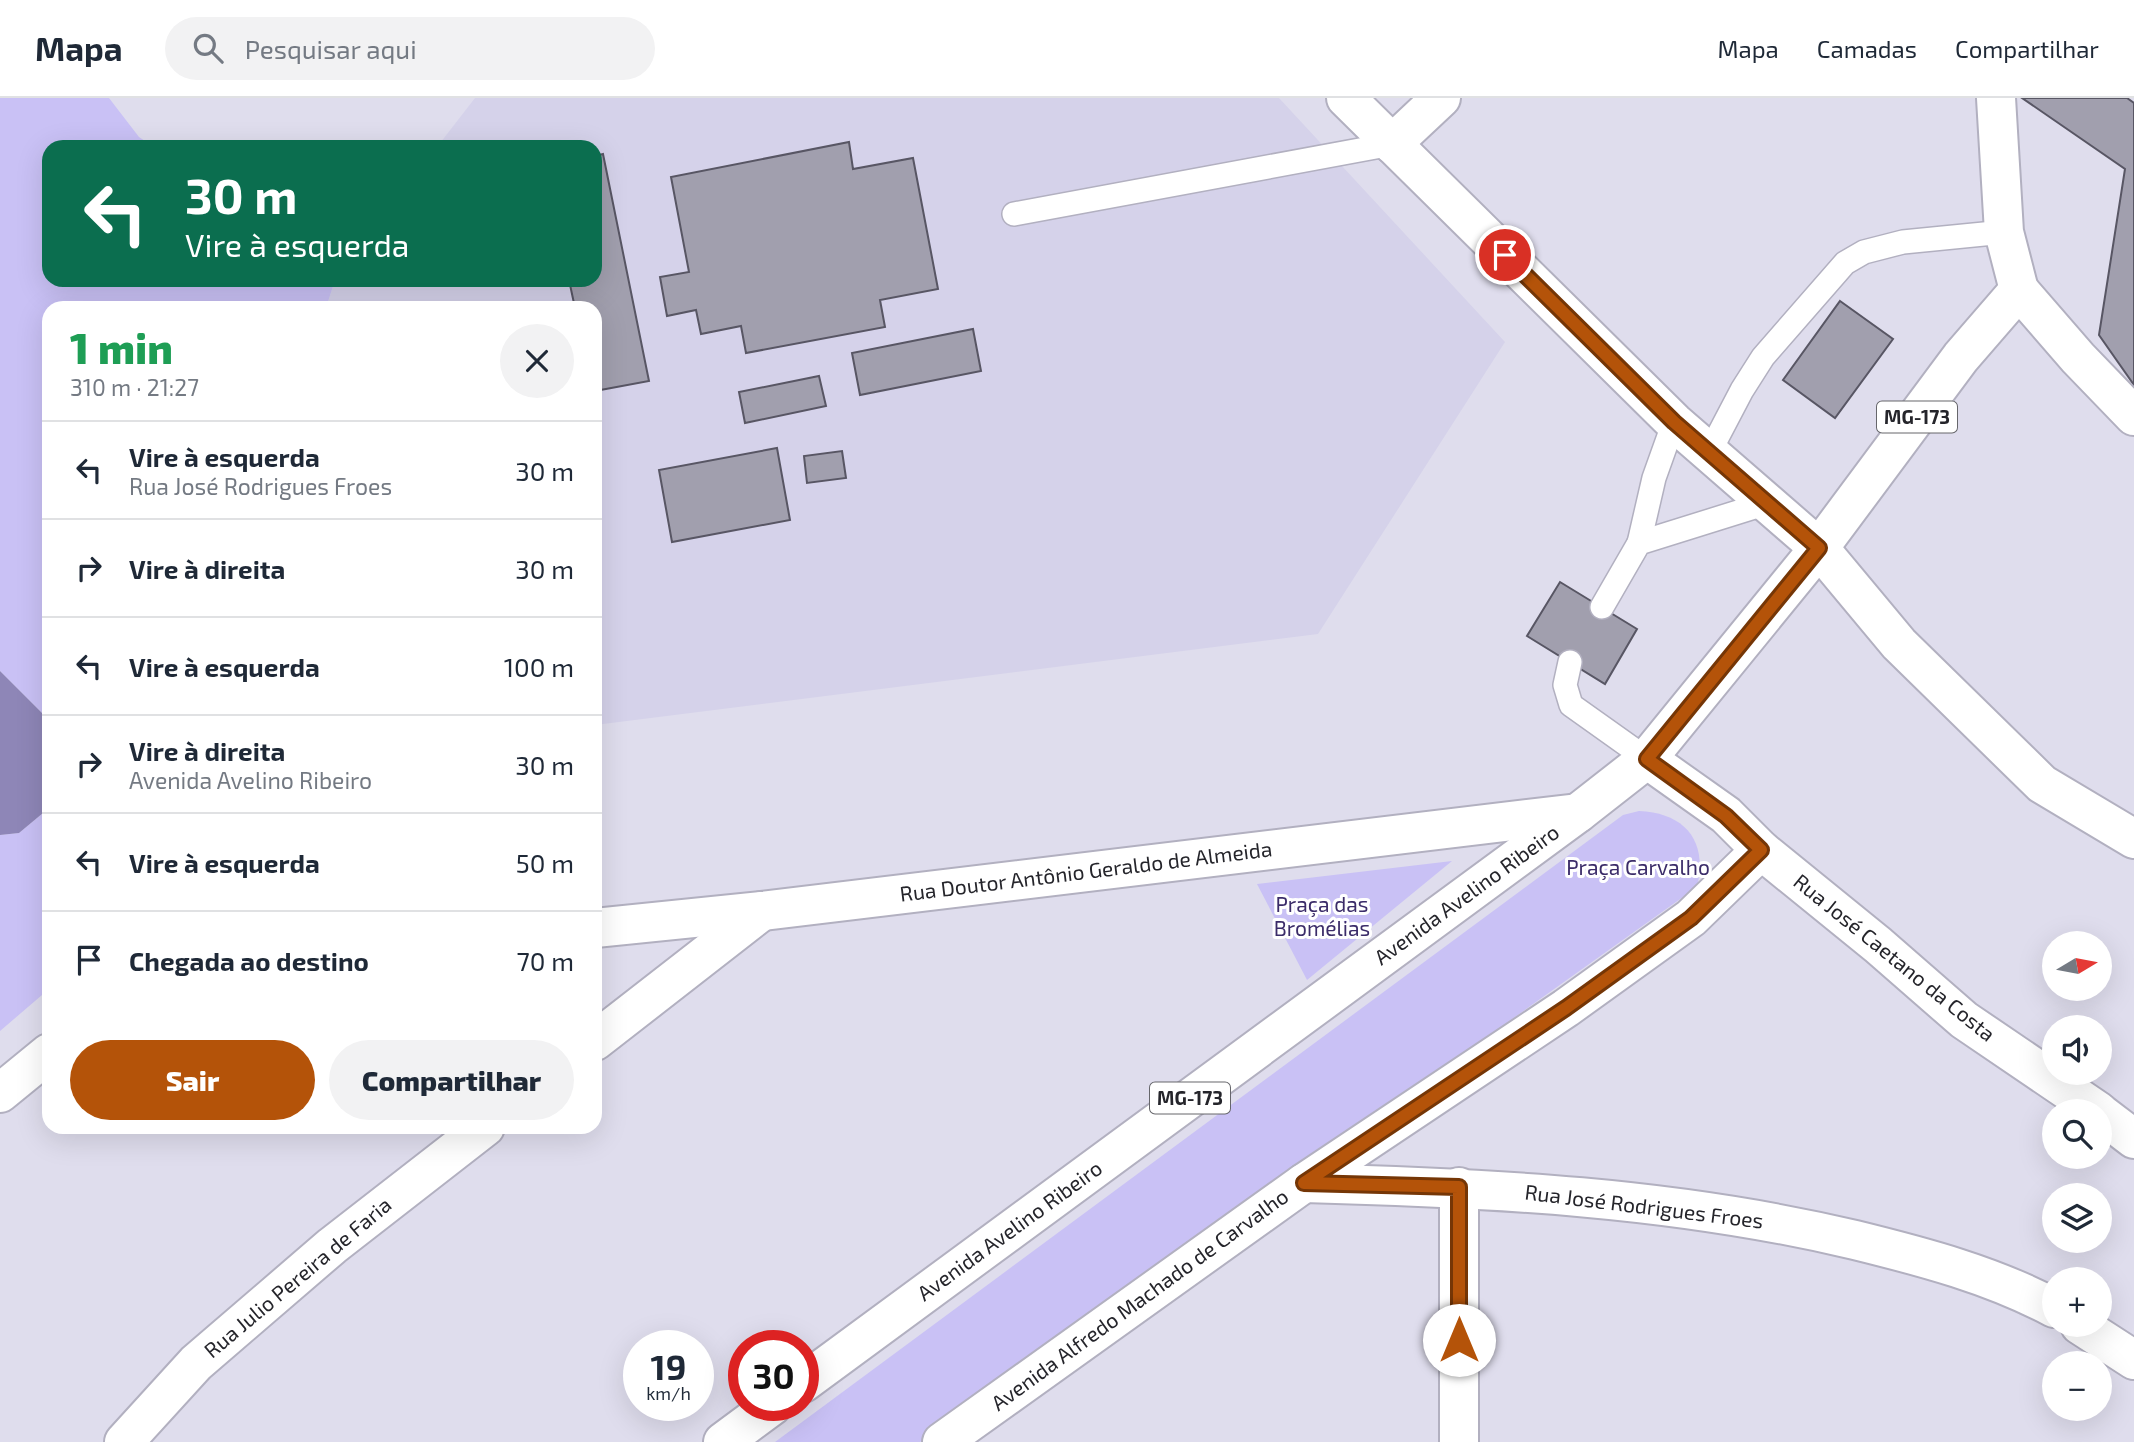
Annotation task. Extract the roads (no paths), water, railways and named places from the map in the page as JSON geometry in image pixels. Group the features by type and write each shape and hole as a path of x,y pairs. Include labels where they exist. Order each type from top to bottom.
{"main road":[{"path":"1346,98 1674,422 1819,548 1899,644 2042,784 2134,839"},
{"path":"1392,144 1441,98"},
{"path":"1996,98 2004,232 2019,290 2078,358 2134,416"},
{"name":"Avenida Avelino Ribeiro","path":"819,1371 1578,813 1647,759 1819,548 1961,357 2019,290"},
{"path":"1647,759 1726,816 1761,850"},
{"name":"Rua Doutor Antônio Geraldo de Almeida","path":"602,927 762,911 1578,813"},
{"name":"Rua José Caetano da Costa","path":"1761,850 1878,945 1964,1020 2080,1099"},
{"name":"Avenida Alfredo Machado de Carvalho","path":"942,1442 1304,1183 1566,1008 1691,918 1761,850"},
{"path":"602,1036 762,911"},
{"path":"0,1093 42,1059"},
{"name":"Rua José Caetano da Costa","path":"2112,1122 2134,1139"},
{"name":"Rua Julio Pereira de Faria","path":"124,1442 207,1354 332,1246 476,1134"},
{"name":"Rua José Rodrigues Froes","path":"1304,1183 1459,1187 1633,1201 1781,1223 1946,1262 2042,1303"},
{"path":"1459,1187 1459,1442"},
{"path":"2099,1337 2134,1360"},
{"path":"723,1442 751,1421"}],"lane":[{"path":"1014,214 1392,144"},
{"path":"1709,453 1741,390 1763,357 1845,263 1864,252 1903,242 2004,232"},
{"path":"1602,607 1639,543 1654,478 1674,422"},
{"path":"1639,543 1767,503"},
{"path":"1570,663 1565,685 1571,705 1647,759"}],"park label":[{"name":"Praça Carvalho","path":"1638,868"},
{"name":"Praça das Bromélias","path":"1322,917"}]}
